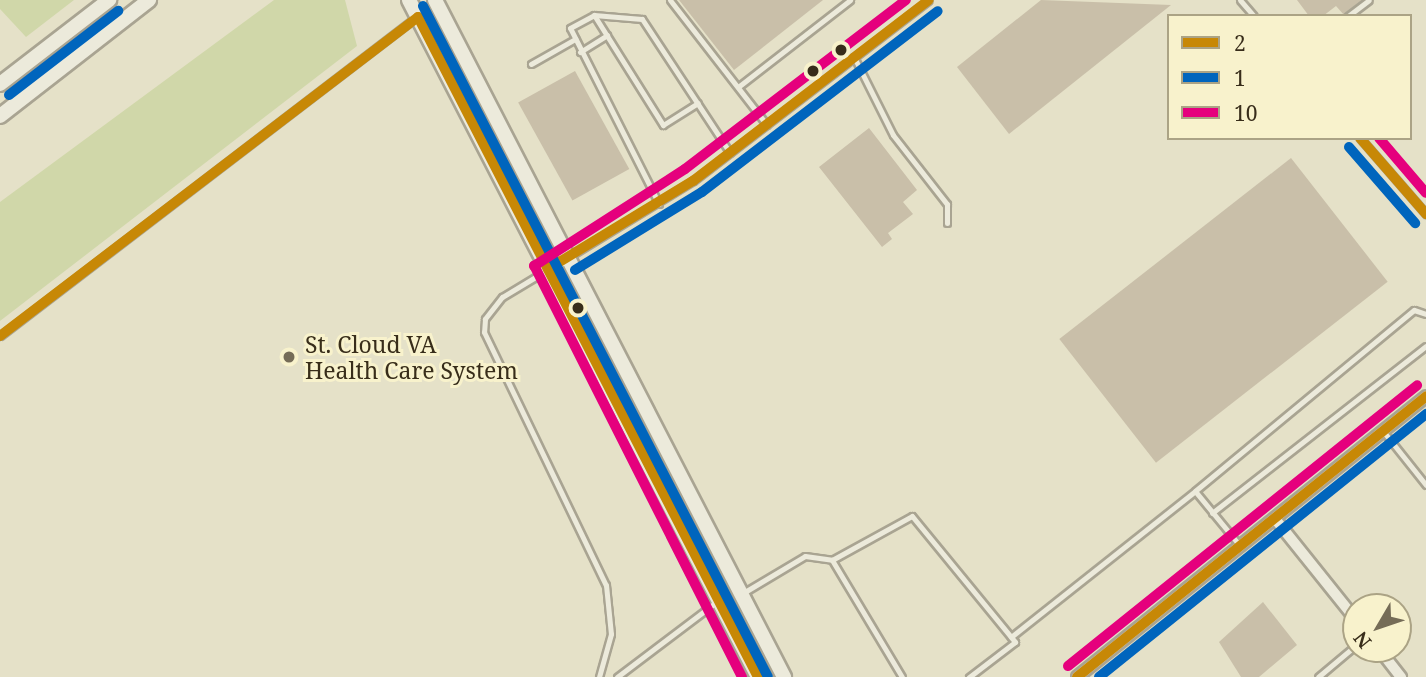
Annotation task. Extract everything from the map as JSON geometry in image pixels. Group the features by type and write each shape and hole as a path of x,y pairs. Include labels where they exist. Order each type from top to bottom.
{"main road":[{"path":"0,84 109,0"},
{"path":"0,116 149,0"},
{"path":"409,0 758,677"},
{"path":"435,0 783,677"}],"street":[{"path":"548,269 568,258"},
{"path":"1077,677 1276,520 1426,396"},
{"path":"1276,520 1342,602"},
{"path":"1390,663 1401,677"}],"lane":[{"path":"670,0 767,125"},
{"path":"737,87 850,0"},
{"path":"568,258 659,204 730,153 929,0"},
{"path":"1240,0 1252,14"},
{"path":"1351,14 1369,0"},
{"path":"659,204 570,28 594,15 642,19 730,153"},
{"path":"594,15 663,125 698,103"},
{"path":"0,336 418,17"},
{"path":"580,52 607,35"},
{"path":"531,64 575,39"},
{"path":"854,57 893,135 947,204 947,223"},
{"path":"1362,140 1423,206 1426,214"},
{"path":"548,269 502,297 485,319 484,332 606,585 611,634 599,677"},
{"path":"1010,637 1195,491 1414,310 1426,314"},
{"path":"1212,513 1426,346"},
{"path":"1383,431 1426,485"},
{"path":"1195,491 1241,547"},
{"path":"741,594 805,556 832,560 912,516 1015,642 969,677"},
{"path":"832,560 902,677"},
{"path":"617,677 719,600"},
{"path":"1318,677 1342,657"}],"green space":[{"path":"0,0 74,0 26,37 0,9"},
{"path":"274,0 345,0 357,46 0,321 0,202"}],"building":[{"path":"679,0 823,0 734,70"},
{"path":"1041,0 1171,5 1009,134 957,67"},
{"path":"1297,0 1363,0 1345,14 1336,6 1326,14 1308,14"},
{"path":"575,71 629,169 572,200 518,103"},
{"path":"869,128 917,190 903,202 913,214 888,233 892,239 882,247 819,167"},
{"path":"1291,158 1388,282 1156,463 1059,339"},
{"path":"1263,602 1297,645 1259,677 1241,677 1219,642"}],"transit line":[{"name":"10","path":"742,677 534,266 685,169 906,0"},
{"name":"2","path":"548,269 693,181 929,0"},
{"name":"1","path":"423,6 768,677"},
{"name":"1","path":"9,95 118,11"},
{"name":"1","path":"575,270 702,192 938,11"},
{"name":"2","path":"0,336 418,17 758,677"},
{"name":"2","path":"1362,140 1426,214"},
{"name":"10","path":"1381,140 1426,193"},
{"name":"1","path":"1349,147 1415,223"},
{"name":"10","path":"1068,666 1417,385"},
{"name":"2","path":"1077,677 1426,396"},
{"name":"1","path":"1099,677 1426,414"}],"place":[{"name":"St. Cloud VA Health Care System","path":"289,357"}]}
